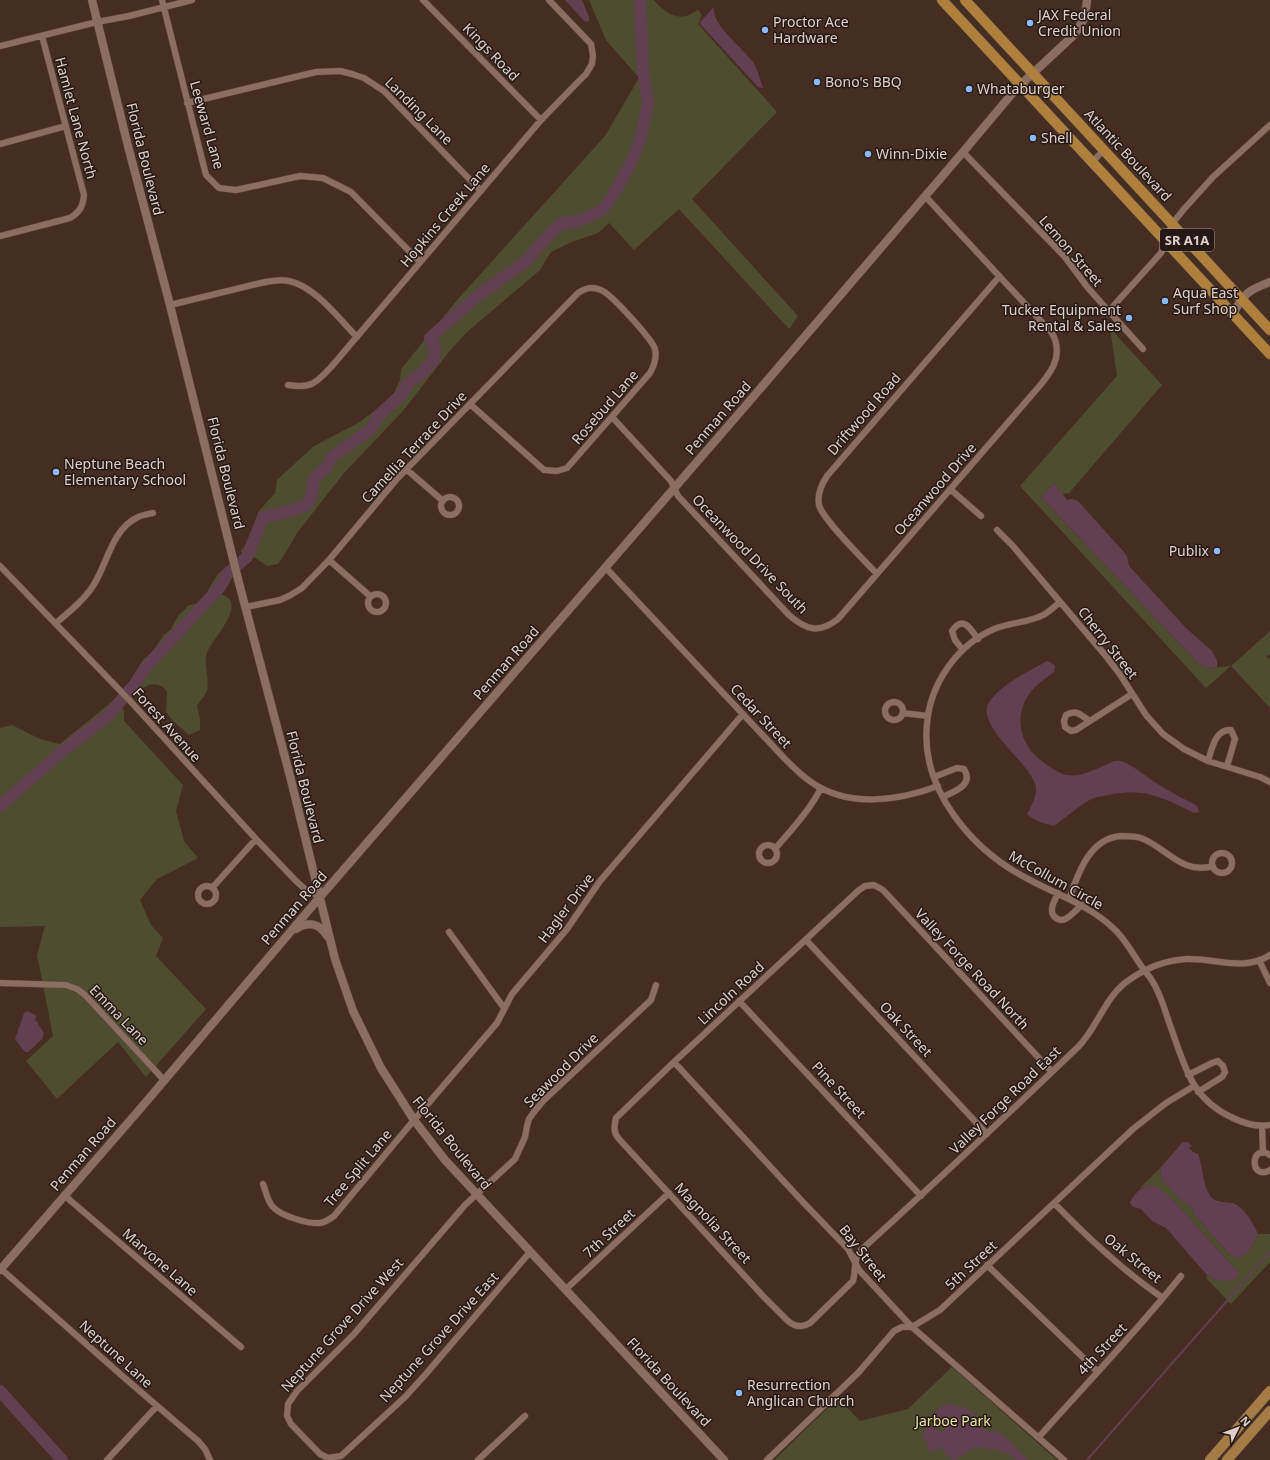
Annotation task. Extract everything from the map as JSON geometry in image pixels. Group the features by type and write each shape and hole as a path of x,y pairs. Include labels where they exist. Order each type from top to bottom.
{"highway":[{"name":"SR A1A","path":"942,0 1270,354"},
{"name":"Atlantic Boulevard","path":"965,0 1270,330"}],"main road":[{"path":"1211,1460 1270,1391"},
{"path":"1227,1460 1270,1411"}],"street":[{"name":"Florida Boulevard","path":"92,0 330,940 353,1011 381,1068 414,1120 445,1160 724,1460"},
{"name":"Leeward Lane","path":"162,0 206,175 219,188 236,190 300,176 323,178 351,192 420,262"},
{"path":"0,46 192,0"},
{"name":"Kings Road","path":"424,0 541,120"},
{"name":"Hopkins Creek Lane","path":"288,385 300,387 313,384 332,366 541,120 586,74 592,64 593,56 591,44 549,0"},
{"name":"Penman Road","path":"0,1270 925,196 1019,84 1075,34 1085,17 1087,0"},
{"name":"Hamlet Lane North","path":"0,236 70,218 77,214 82,207 84,195 42,36"},
{"name":"Landing Lane","path":"187,103 316,72 340,71 352,74 364,78 384,91 481,191"},
{"path":"1108,312 1161,253 1172,224 1213,177 1270,125"},
{"path":"0,144 66,126"},
{"path":"1092,162 1104,150"},
{"name":"Lemon Street","path":"962,152 1064,256 1108,312 1143,349"},
{"path":"925,196 1000,277"},
{"name":"Oceanwood Drive","path":"815,629 824,628 838,620 1052,371 1057,358 1057,350 1052,333 1000,277"},
{"name":"Driftwood Road","path":"877,574 821,511 818,496 820,489 827,476 1000,277"},
{"path":"170,304 275,280 288,281 300,284 312,291 357,337"},
{"path":"1233,314 1241,298 1252,289 1270,282"},
{"name":"Camellia Terrace Drive","path":"246,606 280,600 297,592 329,560 406,469 572,298 584,289 591,288 602,290 607,293 651,342 656,353"},
{"name":"Rosebud Lane","path":"470,404 544,470 563,470 574,460 650,373 653,368 656,353"},
{"name":"Oceanwood Drive South","path":"612,417 671,481 678,496 789,615 798,623 815,629"},
{"path":"406,469 443,501"},
{"path":"950,489 981,516"},
{"path":"56,623 92,588 103,568 119,532 128,523 138,517 153,513"},
{"name":"Cherry Street","path":"997,530 1012,545 1105,655 1146,715 1163,734 1184,749 1208,761 1260,777 1270,782"},
{"path":"329,560 370,596"},
{"name":"Forest Avenue","path":"0,566 133,704 296,881 305,889 320,897"},
{"name":"Cedar Street","path":"605,567 794,768 821,788 833,793 851,797 878,800 910,795 938,786"},
{"name":"McCollum Circle","path":"1060,602 1045,614 1029,620 1011,623 994,629 978,638 963,650 948,668 936,687 928,716 927,743 930,766 934,777 954,817 976,842 997,860 1031,881 1082,906 1113,927 1133,952 1154,984 1188,1075 1198,1092 1222,1114 1240,1122 1262,1126 1270,1125"},
{"path":"963,650 952,635 952,631 955,626 960,623 964,624 969,627 978,638"},
{"path":"1090,721 1132,694"},
{"path":"903,712 928,716"},
{"name":"Hagler Drive","path":"414,1120 497,1024 512,994 571,924 600,881 743,714"},
{"path":"1208,761 1216,737 1220,732 1231,730 1235,739 1227,766"},
{"path":"934,777 957,768 964,769 966,773 968,779 966,783 943,797"},
{"path":"775,848 803,816 821,788"},
{"path":"1069,899 1076,878 1089,854 1102,842 1114,837 1126,836 1141,838 1176,861 1191,866 1206,868 1213,866"},
{"path":"212,888 256,839"},
{"name":"Lincoln Road","path":"614,1128 616,1118 674,1062 859,890 865,886 874,885"},
{"name":"Valley Forge Road North","path":"874,885 883,890 1051,1071"},
{"path":"1058,893 1052,909 1054,916 1057,919 1062,921 1068,918 1082,906"},
{"path":"288,936 303,925 312,924 319,927 330,940"},
{"path":"449,932 504,1008"},
{"name":"Oak Street","path":"806,940 987,1134"},
{"path":"1270,955 1259,960 1270,983"},
{"name":"Valley Forge Road East","path":"802,1326 810,1323 853,1281 856,1256 860,1251 921,1196 1087,1038 1106,1005 1119,988 1128,980 1155,966 1176,960 1196,959 1250,963 1259,960"},
{"name":"Emma Lane","path":"0,983 66,985 77,989 164,1080"},
{"name":"Seawood Drive","path":"476,1195 515,1159 525,1137 526,1126 534,1112 543,1101 651,1000 656,985"},
{"name":"Pine Street","path":"740,1001 921,1196"},
{"name":"Bay Street","path":"674,1062 848,1249 859,1270 912,1327 1064,1460"},
{"path":"1188,1075 1212,1063 1218,1062 1223,1066 1225,1072 1222,1077 1198,1092"},
{"name":"5th Street","path":"767,1460 858,1372 894,1331 902,1327 912,1327 940,1310 1149,1115 1194,1086"},
{"name":"Tree Split Lane","path":"263,1184 269,1201 279,1213 313,1223 321,1223 328,1220 341,1208 414,1120"},
{"path":"1262,1126 1263,1153"},
{"name":"Magnolia Street","path":"614,1128 615,1134 619,1139 788,1321 792,1324 802,1326"},
{"path":"1270,1155 1263,1153 1256,1157 1254,1164 1261,1172 1270,1170"},
{"name":"7th Street","path":"565,1290 669,1193"},
{"name":"Marvone Lane","path":"64,1195 241,1347"},
{"name":"Neptune Grove Drive West","path":"306,1441 291,1424 286,1410 288,1404 303,1385 354,1334 460,1211 476,1195"},
{"name":"Oak Street","path":"1054,1203 1124,1270 1163,1298"},
{"name":"Neptune Grove Drive East","path":"306,1441 320,1454 328,1458 341,1456 405,1397 425,1376 530,1252"},
{"path":"988,1265 1097,1371"},
{"name":"Neptune Lane","path":"0,1270 198,1441 205,1449 210,1460"},
{"name":"4th Street","path":"1039,1438 1097,1371 1133,1334 1181,1276"},
{"path":"107,1460 158,1406"},
{"path":"478,1460 525,1416"}],"green space":[{"path":"589,0 654,0 660,7 672,15 681,17 688,16 698,10 702,15 698,24 777,112 692,199 798,316 789,329 679,209 634,250 609,223 598,233 572,242 551,252 540,270 467,332 448,353 403,411 344,473 297,533 278,564 267,566 254,557 245,566 241,550 249,543 256,526 258,512 275,493 277,480 314,446 360,422 394,393 400,380 401,369 458,299 605,136 639,78 606,40"},
{"path":"1110,328 1162,385 1069,493 1062,494 1054,483 1041,497 1199,664 1208,668 1231,666 1206,688 1020,486 1117,376"},
{"path":"228,566 231,579 221,594 229,599 231,605 230,613 207,653 206,662 208,686 204,696 197,706 200,719 200,730 189,735 173,721 166,712 167,692 163,688 155,684 142,688 134,694 126,685 138,675 139,666 143,660 153,651 163,636 171,629 178,616 189,605 200,602 216,576"},
{"path":"1270,631 1270,654 1266,656 1270,660 1270,708 1231,666"},
{"path":"114,700 124,710 124,721 183,785 176,811 184,841 198,858 157,879 140,900 151,925 163,938 156,956 206,1009 146,1077 118,1042 57,1099 26,1061 53,1036 37,955 45,926 0,927 0,728 12,725 40,739 60,744"},
{"path":"1161,1167 1160,1174 1181,1201 1186,1201 1193,1209 1194,1214 1231,1256 1249,1251 1258,1234 1270,1234 1270,1262 1231,1304 1206,1278 1207,1275 1216,1280 1238,1272 1175,1202 1159,1189 1148,1185 1139,1189"},
{"name":"Jarboe Park","path":"952,1367 1057,1460 774,1460 838,1398 860,1421 908,1409"}],"shaded area":[{"path":"565,0 582,0 589,17 589,21 585,22"},
{"path":"714,7 714,14 722,29 753,62 758,71 763,88 758,87 701,25 700,22"},
{"path":"1054,483 1067,500 1072,499 1078,501 1127,556 1129,566 1186,628 1212,651 1217,660 1217,667 1208,668 1199,664 1041,497"},
{"path":"1047,661 1055,666 1054,672 1037,685 1028,695 1021,714 1020,724 1026,743 1039,759 1057,771 1072,775 1086,773 1115,761 1124,762 1165,789 1196,805 1199,812 1194,813 1153,795 1132,792 1100,796 1089,800 1054,826 1033,819 1027,814 1036,794 1033,779 996,733 989,721 987,711 990,701 1009,683"},
{"path":"27,1011 37,1016 35,1019 44,1033 42,1039 28,1052 25,1052 15,1039 24,1013"},
{"path":"1183,1142 1188,1142 1192,1146 1189,1148 1198,1154 1205,1183 1212,1198 1219,1202 1233,1203 1241,1208 1248,1216 1258,1234 1249,1251 1239,1258 1231,1256 1194,1214 1193,1209 1186,1202 1181,1201 1165,1183 1160,1174 1161,1167"},
{"path":"1148,1185 1159,1188 1175,1202 1240,1276 1229,1281 1216,1280 1207,1275 1166,1228 1152,1221 1141,1209 1133,1207 1130,1203 1135,1194"},
{"path":"949,1403 970,1410 976,1417 977,1422 986,1430 990,1432 994,1431 1008,1439 1028,1460 1016,1460 1009,1454 983,1447 970,1450 955,1460 948,1457 941,1447 930,1453 927,1443 922,1437 926,1427 929,1424 942,1432 945,1430 943,1423 932,1417 939,1408"}],"waterway":[{"path":"0,806 66,748 108,716 134,685 146,667 220,587 228,573 247,557 263,517 306,505 311,495 314,478 326,468 332,457 371,429 379,415 402,394 410,381 420,375 434,360 435,348 430,338 476,297 525,262 554,229 565,222 576,222 603,209 631,163 641,136 648,103 643,70 640,0"},
{"path":"1087,1460 1270,1252"},
{"path":"0,1391 62,1460"}],"place":[{"name":"JAX Federal Credit Union","path":"1030,23"},
{"name":"Proctor Ace Hardware","path":"765,30"},
{"name":"Bono's BBQ","path":"817,82"},
{"name":"Whataburger","path":"969,89"},
{"name":"Shell","path":"1033,138"},
{"name":"Winn-Dixie","path":"868,154"},
{"name":"Aqua East Surf Shop","path":"1165,301"},
{"name":"Tucker Equipment Rental & Sales","path":"1129,318"},
{"name":"Neptune Beach Elementary School","path":"56,472"},
{"name":"Publix","path":"1217,551"},
{"name":"Resurrection Anglican Church","path":"739,1393"}]}
